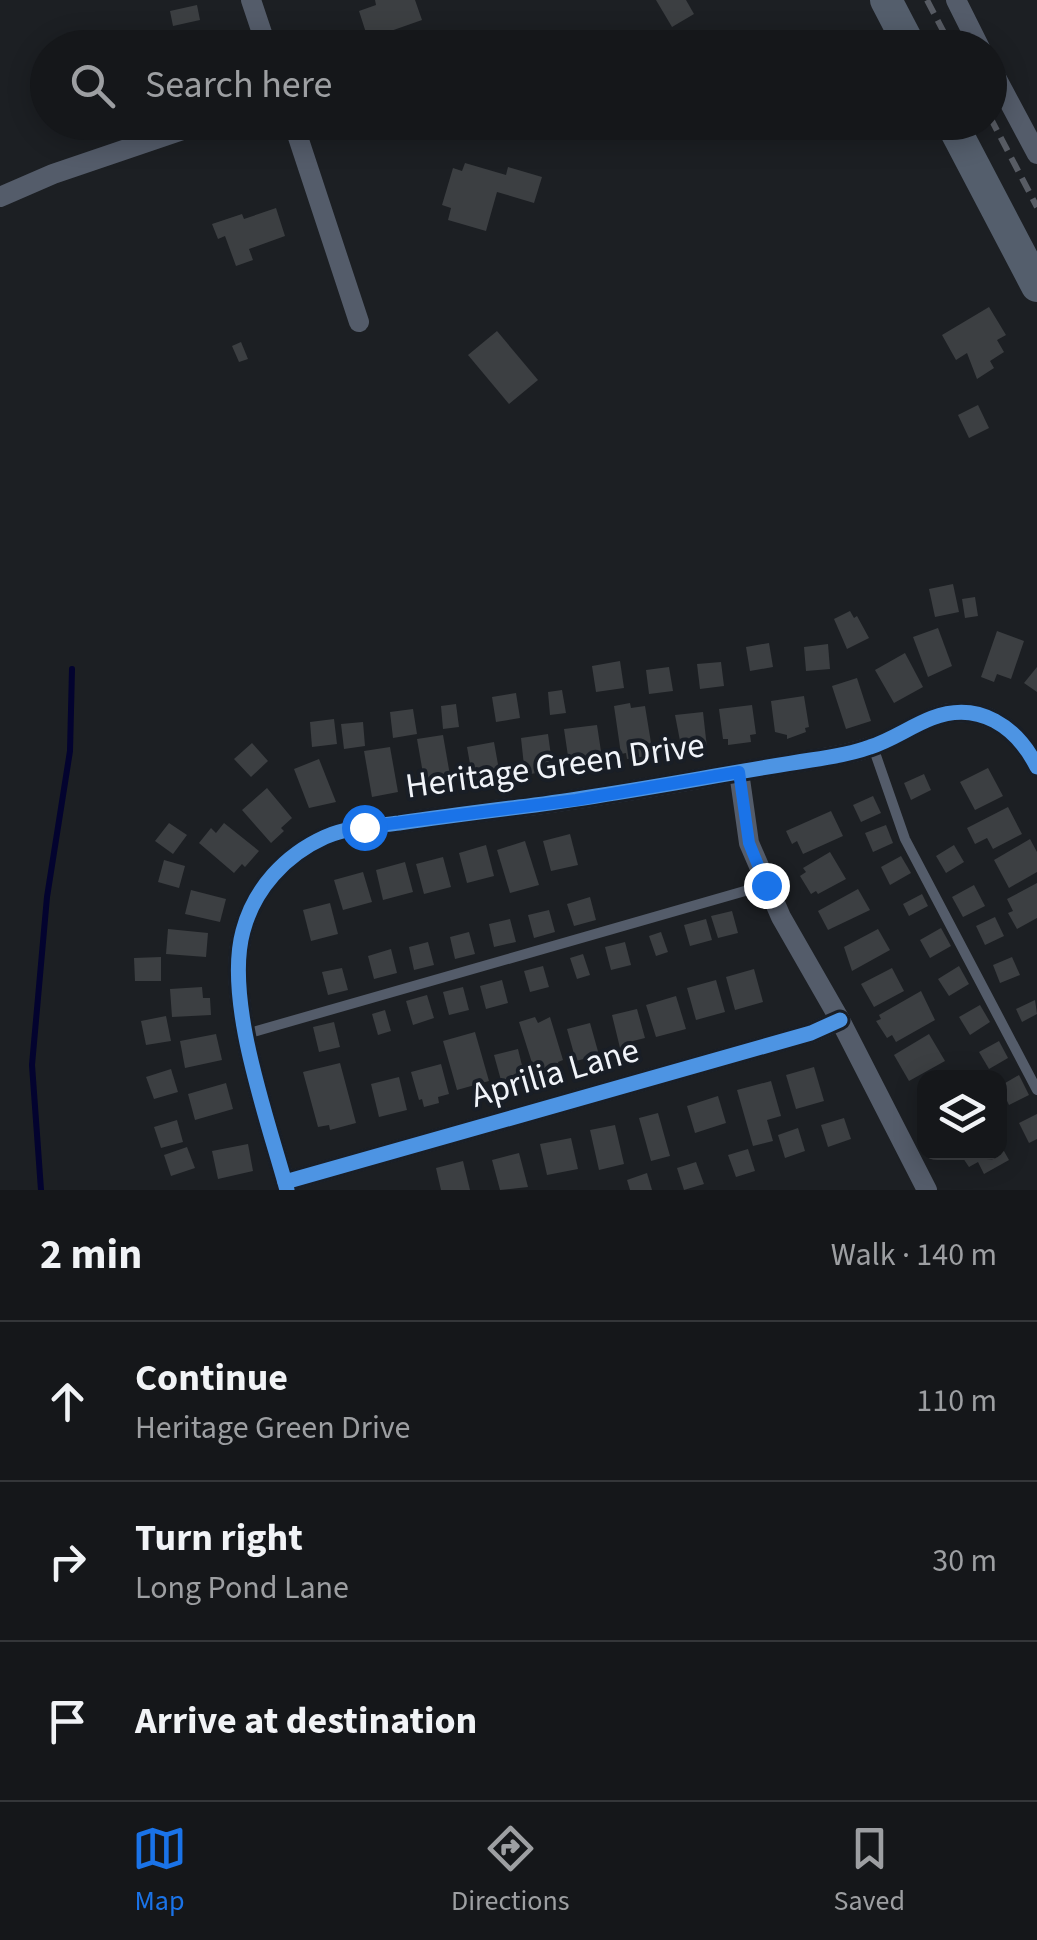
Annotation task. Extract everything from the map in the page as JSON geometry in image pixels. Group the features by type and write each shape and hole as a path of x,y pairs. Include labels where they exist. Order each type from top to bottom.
{"main road":[{"path":"886,0 902,30"},
{"path":"960,140 1037,286"}],"street":[{"path":"251,0 261,30"},
{"path":"956,0 971,30"},
{"path":"1007,98 1037,154"},
{"path":"0,196 153,140"},
{"path":"298,140 359,322"},
{"name":"Heritage Green Drive","path":"286,1186 238,996 242,932 254,900 273,874 294,854 326,836 364,827 576,800 848,754 873,747 934,717 958,713 984,717 1009,727 1025,743 1037,767"},
{"path":"739,772 749,843 780,917 840,1020 927,1190"},
{"name":"Aprilia Lane","path":"286,1186 811,1033 840,1020"}],"lane":[{"path":"873,747 905,839 1037,1090"},
{"path":"246,1034 766,885"}],"building":[{"path":"375,0 415,0 422,20 394,30 365,30 359,11 376,5"},
{"path":"656,0 686,0 694,14 672,27"},
{"path":"197,5 200,20 173,26 170,11"},
{"path":"465,163 506,175 508,167 542,177 534,203 497,192 486,231 448,220 451,208 442,205 453,168 462,171"},
{"path":"276,208 285,236 249,249 253,260 236,266 225,236 218,239 212,224"},
{"path":"989,307 1006,335 997,340 1004,352 990,361 994,368 977,379 967,353 956,360 942,335"},
{"path":"497,331 538,380 509,404 468,355"},
{"path":"241,342 248,359 239,362 232,346"},
{"path":"978,405 989,428 969,438 958,415"},
{"path":"953,584 959,612 935,617 929,589"},
{"path":"975,597 978,616 965,618 962,599"},
{"path":"850,611 869,638 847,649 834,619"},
{"path":"938,628 952,666 928,677 913,637"},
{"path":"997,631 1024,641 1011,679 997,674 994,682 981,677"},
{"path":"769,643 773,667 750,671 746,647"},
{"path":"828,644 830,669 806,671 804,647"},
{"path":"905,653 923,687 894,703 875,670"},
{"path":"620,661 624,688 596,692 592,666"},
{"path":"721,662 724,686 700,689 697,664"},
{"path":"669,667 673,691 649,694 646,670"},
{"path":"1037,667 1037,692 1024,683"},
{"path":"857,678 871,721 846,729 832,686"},
{"path":"562,690 566,713 550,715 548,692"},
{"path":"516,693 520,718 496,722 492,697"},
{"path":"804,696 809,727 787,739 787,735 775,732 771,701"},
{"path":"630,703 631,708 645,706 652,749 647,750 648,756 627,759 626,753 621,754 614,706"},
{"path":"456,704 459,727 443,729 441,706"},
{"path":"752,705 756,734 750,735 751,742 728,745 728,739 723,739 719,709"},
{"path":"413,709 417,734 393,738 390,712"},
{"path":"703,712 707,748 682,751 675,715"},
{"path":"334,719 337,744 312,747 310,722"},
{"path":"363,722 365,746 344,749 341,724"},
{"path":"597,725 600,763 581,769 574,762 569,763 564,729"},
{"path":"548,734 553,770 525,775 521,738"},
{"path":"443,735 451,781 425,785 417,739"},
{"path":"494,742 499,770 484,772 485,779 473,781 467,747"},
{"path":"252,743 268,761 251,777 234,759"},
{"path":"390,747 398,792 372,797 364,751"},
{"path":"319,759 336,802 309,808 294,769"},
{"path":"988,768 1003,796 975,810 960,782"},
{"path":"924,774 931,790 911,800 904,783"},
{"path":"267,788 292,818 271,843 242,810"},
{"path":"873,796 881,813 861,822 853,805"},
{"path":"1008,807 1022,834 993,849 987,838 975,844 967,828"},
{"path":"831,811 843,836 803,854 786,831"},
{"path":"169,823 187,835 173,854 155,841"},
{"path":"224,823 259,851 234,873 199,843 211,828 216,833"},
{"path":"886,825 893,843 873,852 865,833"},
{"path":"570,834 578,865 551,871 543,841"},
{"path":"1030,839 1037,852 1037,872 1009,888 994,860"},
{"path":"525,841 539,885 510,893 497,850"},
{"path":"486,845 494,876 467,883 459,853"},
{"path":"954,845 964,862 946,873 936,856"},
{"path":"830,852 846,879 811,894 800,876 806,872 803,868"},
{"path":"901,856 911,873 890,885 881,867"},
{"path":"443,857 451,887 424,894 416,864"},
{"path":"164,860 185,866 179,888 158,882"},
{"path":"405,862 413,892 383,900 376,870"},
{"path":"363,872 372,902 343,910 334,880"},
{"path":"1037,883 1037,918 1017,929 1008,913 1013,911 1007,899"},
{"path":"974,885 985,906 963,917 952,897"},
{"path":"858,889 870,910 828,930 818,911"},
{"path":"191,890 226,899 220,922 185,914"},
{"path":"922,894 928,906 909,916 903,904"},
{"path":"590,897 596,920 574,926 567,904"},
{"path":"330,903 338,934 311,941 303,910"},
{"path":"549,910 555,932 534,938 528,915"},
{"path":"732,911 738,933 718,938 711,916"},
{"path":"995,917 1004,936 985,945 976,926"},
{"path":"510,919 516,942 494,947 489,924"},
{"path":"706,919 712,940 690,946 684,925"},
{"path":"941,928 951,946 930,958 920,940"},
{"path":"168,929 208,933 206,957 166,954"},
{"path":"878,929 890,950 852,971 844,947"},
{"path":"469,932 475,954 455,959 450,937"},
{"path":"661,932 668,952 656,956 649,936"},
{"path":"428,942 434,965 414,970 409,947"},
{"path":"625,942 631,965 611,970 605,947"},
{"path":"391,949 397,973 374,979 368,956"},
{"path":"583,954 590,975 577,979 570,958"},
{"path":"161,957 161,981 135,981 134,958"},
{"path":"1012,957 1020,975 1000,983 993,965"},
{"path":"543,966 549,987 530,992 524,971"},
{"path":"959,966 969,984 949,996 938,979"},
{"path":"342,968 348,990 328,995 322,972"},
{"path":"892,968 904,991 874,1007 861,984"},
{"path":"754,969 763,1002 735,1010 726,977"},
{"path":"502,980 508,1003 486,1009 480,986"},
{"path":"716,980 725,1012 696,1020 687,988"},
{"path":"202,987 203,998 210,998 211,1015 172,1017 170,989"},
{"path":"463,987 469,1010 449,1015 443,992"},
{"path":"921,991 935,1020 896,1042 892,1035 887,1038 876,1021 881,1019 879,1015"},
{"path":"427,995 434,1018 413,1025 406,1001"},
{"path":"676,996 686,1029 656,1037 646,1005"},
{"path":"1035,1000 1037,1014 1022,1022 1016,1009"},
{"path":"980,1005 990,1022 970,1035 959,1017"},
{"path":"637,1009 645,1038 633,1041 635,1048 621,1052 612,1015"},
{"path":"385,1010 391,1031 378,1035 372,1014"},
{"path":"166,1016 171,1041 146,1045 141,1021"},
{"path":"535,1017 538,1023 550,1017 563,1060 558,1062 559,1067 542,1072 541,1067 534,1069 519,1022"},
{"path":"334,1022 340,1047 319,1052 313,1027"},
{"path":"590,1023 599,1055 576,1061 567,1029"},
{"path":"475,1032 489,1081 457,1090 443,1041"},
{"path":"216,1034 222,1060 185,1068 180,1041"},
{"path":"929,1034 945,1061 929,1070 917,1070 917,1077 909,1081 894,1055"},
{"path":"999,1041 1008,1058 989,1069 979,1052"},
{"path":"518,1049 525,1078 502,1084 494,1055"},
{"path":"340,1063 356,1123 330,1130 329,1125 318,1127 303,1072"},
{"path":"441,1064 449,1094 438,1097 439,1103 424,1107 411,1072"},
{"path":"814,1067 824,1101 796,1109 786,1075"},
{"path":"171,1069 178,1092 154,1099 146,1077"},
{"path":"1019,1075 1029,1095 1009,1105 1007,1082"},
{"path":"399,1077 407,1110 379,1117 371,1084"},
{"path":"771,1081 781,1116 767,1120 773,1141 753,1146 737,1090"},
{"path":"226,1083 233,1109 195,1120 188,1094"},
{"path":"718,1096 726,1123 695,1133 687,1106"},
{"path":"658,1113 670,1156 651,1161 639,1118"},
{"path":"1037,1114 1037,1139 1029,1143 1019,1123"},
{"path":"844,1118 851,1139 828,1147 821,1125"},
{"path":"177,1120 183,1142 161,1148 154,1127"},
{"path":"615,1125 624,1164 599,1170 590,1130"},
{"path":"798,1128 805,1151 785,1158 778,1135"},
{"path":"571,1138 578,1169 547,1175 540,1144"},
{"path":"248,1144 253,1171 218,1179 212,1151"},
{"path":"187,1147 195,1168 171,1176 164,1155"},
{"path":"748,1149 755,1171 736,1177 728,1155"},
{"path":"519,1153 528,1187 500,1190 492,1160"},
{"path":"1007,1156 1009,1160 984,1174 978,1162 969,1167 964,1160 1007,1160"},
{"path":"463,1161 470,1190 441,1190 436,1168"},
{"path":"696,1162 704,1184 684,1190 677,1168"},
{"path":"647,1173 652,1190 630,1190 627,1180"}],"waterway":[{"path":"41,1190 32,1065 47,897 70,751 72,669"}],"railway":[{"path":"927,0 943,30"},
{"path":"1002,140 1037,207"}],"cycle path":[{"path":"287,1190 251,1060 239,991 239,959 248,916 263,888 284,864 310,844 352,829 592,797 841,755 878,744 949,713 965,712 995,721 1019,740 1037,767"},
{"path":"285,1182 811,1033 840,1020"}],"route":[{"path":"364,827 576,800 739,772 749,843 766,885"}]}
